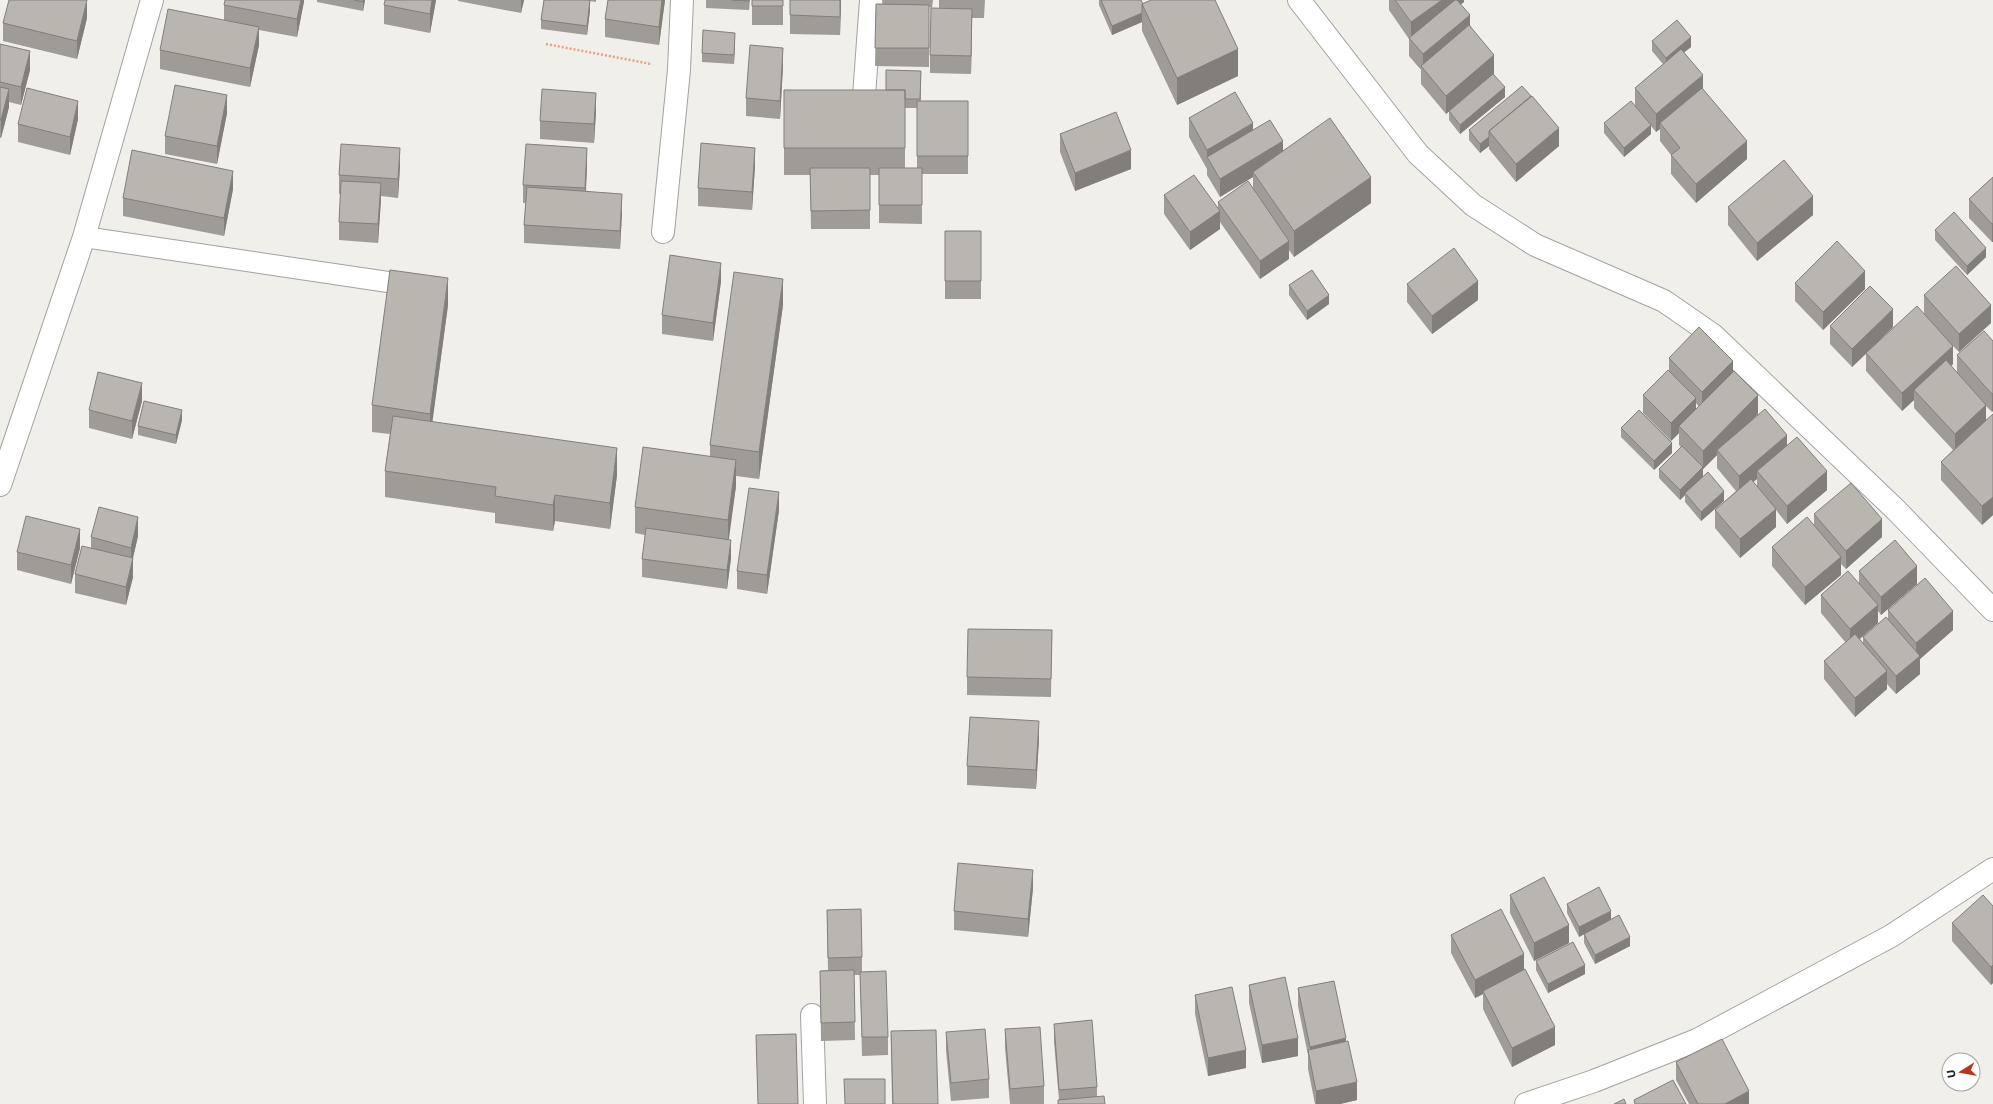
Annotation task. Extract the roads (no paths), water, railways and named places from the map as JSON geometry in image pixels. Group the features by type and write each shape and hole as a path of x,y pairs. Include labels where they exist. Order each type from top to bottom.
{"street":[{"path":"0,485 84,237 152,0"},
{"path":"663,232 679,70 682,0"},
{"path":"864,96 871,0"},
{"path":"1299,0 1418,154 1473,205 1534,245 1664,301 1713,335 1896,510 1993,610"},
{"path":"1526,1104 1594,1080 1697,1040 1891,936 1990,876"},
{"path":"812,1015 815,1104"}],"lane":[{"path":"84,237 429,288"}]}
